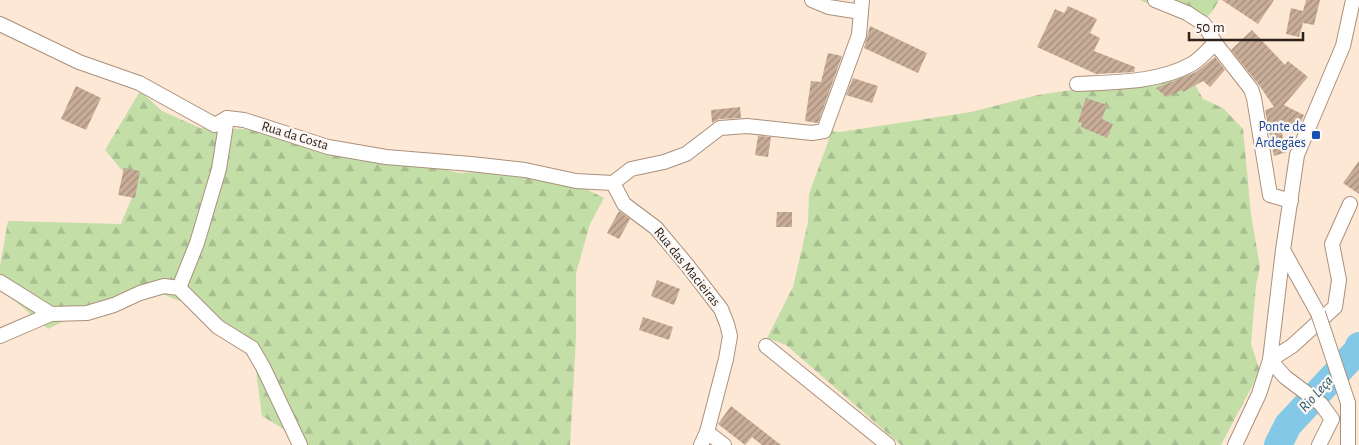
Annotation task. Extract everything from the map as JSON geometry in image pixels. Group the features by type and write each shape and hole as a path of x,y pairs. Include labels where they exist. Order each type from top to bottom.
{"street":[{"path":"612,183 631,169 664,162 686,154 720,128 746,126 812,133 824,131 859,35 862,6 829,7 812,0"},
{"path":"1155,0 1186,12 1204,24 1215,43 1251,89 1270,195 1291,201"},
{"path":"1234,445 1259,394 1270,360 1298,155 1343,46 1353,0"},
{"name":"Rua da Costa","path":"0,24 79,62 139,82 215,125 227,118 244,120 328,147 386,157 525,170 576,181 612,183"},
{"path":"1076,84 1132,81 1169,74 1193,64 1215,43"},
{"path":"179,288 197,243 216,178 227,118"},
{"name":"Rua das Macieiras","path":"612,183 624,204 656,228 721,308 730,336 726,359 704,439"},
{"path":"1270,360 1292,346 1334,307 1339,280 1332,244 1350,204"},
{"path":"1284,250 1318,314 1348,403 1352,442"},
{"path":"0,282 52,314"},
{"path":"0,336 52,314 87,313 164,286 179,288 218,327 252,348 300,445"},
{"path":"766,346 888,445"},
{"path":"1270,360 1285,377 1321,404 1332,418 1319,445"},
{"path":"704,439 724,445"}],"green space":[{"path":"1140,0 1219,0 1212,12 1197,25"},
{"path":"1188,72 1203,99 1223,108 1243,129 1251,214 1260,267 1256,285 1251,344 1260,371 1221,445 901,445 786,345 767,338 793,287 808,222 809,194 828,142 830,131 840,132 971,112 1038,95"},
{"path":"140,91 162,111 200,128 245,129 313,140 400,158 459,173 510,170 580,186 604,198 590,224 576,273 576,338 570,445 292,445 287,431 262,416 253,348 190,305 157,292 81,313 48,329 0,288 0,266 8,221 121,224 136,187 105,150"}],"building":[{"path":"1222,0 1274,0 1258,24"},
{"path":"1306,0 1320,0 1314,25 1303,23 1299,37 1286,34 1291,8 1303,11"},
{"path":"1068,6 1097,19 1090,33 1100,38 1094,51 1135,67 1134,72 1096,74 1037,47 1055,9 1064,13"},
{"path":"870,26 927,53 918,73 864,48"},
{"path":"1252,30 1285,65 1288,61 1308,77 1284,105 1304,115 1297,131 1279,123 1287,152 1274,156 1265,110 1274,107 1231,50"},
{"path":"828,53 842,56 818,123 805,121 811,81 821,82"},
{"path":"1215,57 1225,70 1210,87 1203,81 1183,92 1182,90 1166,97 1156,88 1196,72"},
{"path":"853,78 878,86 872,103 846,95"},
{"path":"76,86 101,98 86,130 61,119"},
{"path":"1086,98 1107,105 1102,119 1113,124 1107,138 1081,127 1082,123 1078,122"},
{"path":"740,107 741,118 719,119 712,123 711,110"},
{"path":"758,136 771,137 768,157 755,155"},
{"path":"1359,161 1359,194 1343,183"},
{"path":"124,168 140,171 135,198 118,195"},
{"path":"619,211 630,219 619,239 607,233"},
{"path":"777,212 792,212 792,227 776,227"},
{"path":"657,280 680,289 674,305 651,296"},
{"path":"643,317 673,327 669,340 639,330"},
{"path":"731,406 781,445 762,445 752,437 745,445 718,424"}],"waterway":[{"name":"Rio Leça","path":"1278,445 1288,425 1357,351 1359,346"}],"place":[{"name":"Ponte de Ardegães","path":"1316,135"}]}
